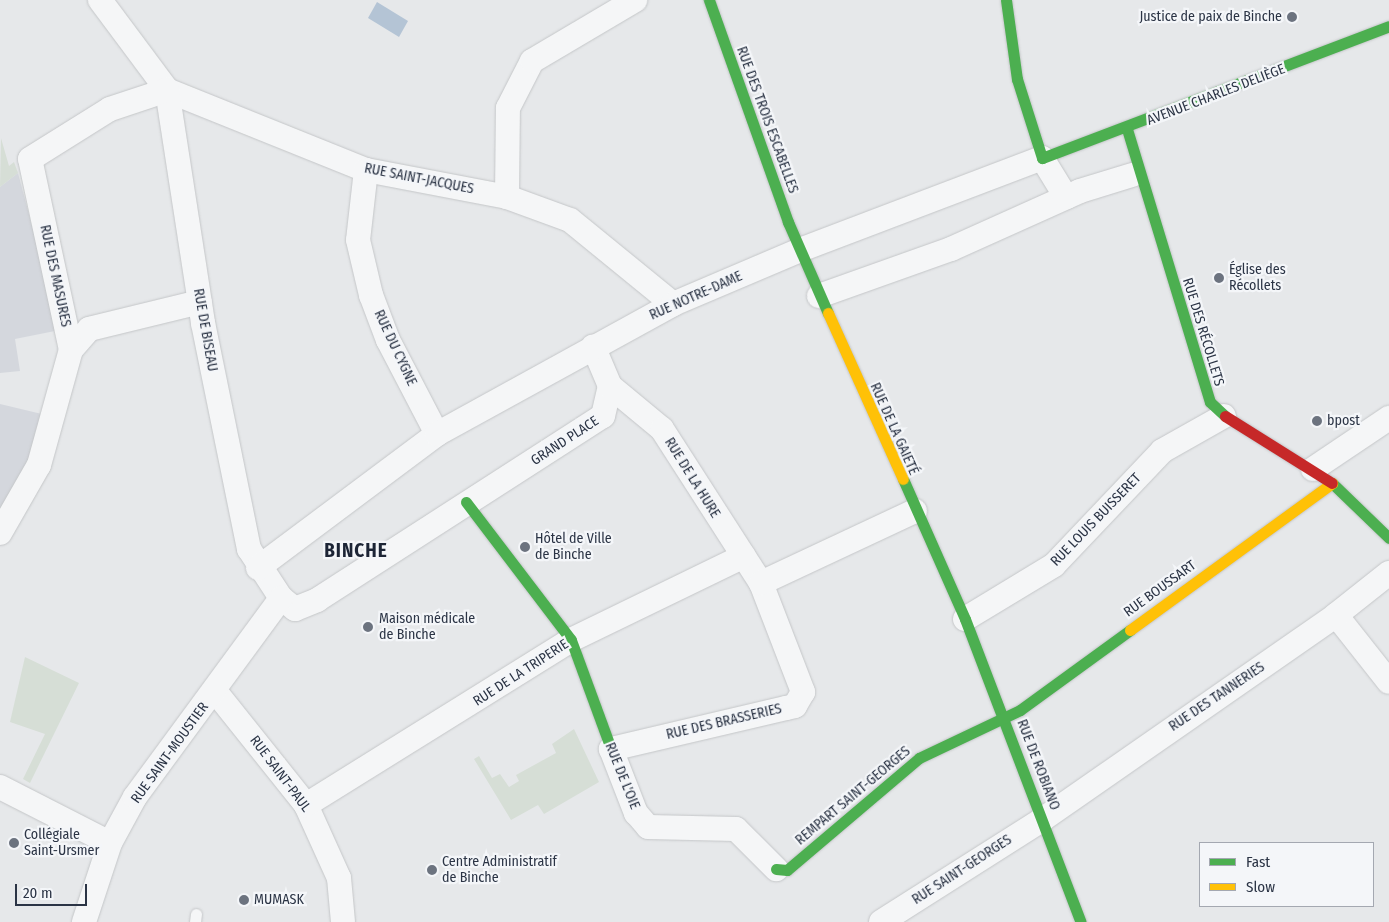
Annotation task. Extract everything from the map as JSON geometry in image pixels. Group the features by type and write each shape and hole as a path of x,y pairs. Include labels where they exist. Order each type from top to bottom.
{"street":[{"path":"100,0 167,90"},
{"path":"507,196 508,108 532,61 572,33 635,0"},
{"name":"RUE DES TROIS ESCABELLES","path":"709,0 800,250"},
{"path":"1006,0 1017,80 1042,158 1066,197"},
{"name":"AVENUE CHARLES DELIÈGE","path":"800,250 1042,158 1127,129 1389,26"},
{"name":"RUE SAINT-JACQUES","path":"167,90 366,170 507,196 570,220 673,304"},
{"name":"RUE DE BISEAU","path":"167,90 200,302 236,493 249,549 258,568"},
{"name":"RUE DES MASURES","path":"0,533 39,465 71,350 30,159 110,109 167,90"},
{"name":"RUE DES RÉCOLLETS","path":"1127,129 1201,386 1224,416 1313,468 1332,483 1389,538"},
{"name":"RUE DU CYGNE","path":"366,170 358,240 370,295 388,340 437,434"},
{"path":"819,296 951,249 1066,197 1132,175"},
{"name":"RUE DE LA GAIETÉ","path":"800,250 914,511 965,620"},
{"name":"RUE NOTRE-DAME","path":"593,346 673,304 800,250"},
{"path":"71,350 89,328 200,302"},
{"path":"281,598 258,568 437,434 593,346 610,386"},
{"name":"GRAND PLACE","path":"281,598 295,609 316,600 466,502 604,416 610,386"},
{"name":"RUE DE LA HURE","path":"610,386 662,428 761,583"},
{"name":"RUE LOUIS BUISSERET","path":"965,620 1054,565 1162,451 1224,416"},
{"path":"1313,468 1389,418"},
{"name":"RUE BOUSSART","path":"1004,717 1332,483"},
{"name":"RUE DE L'OIE","path":"466,502 571,640 636,813 648,827 655,831 736,829 776,869"},
{"path":"761,583 914,511"},
{"name":"RUE DE LA TRIPERIE","path":"306,806 571,640 744,556"},
{"name":"RUE DES TANNERIES","path":"1043,819 1336,615 1389,573"},
{"name":"RUE DES BRASSERIES","path":"611,749 786,708 802,699 803,692 761,583"},
{"name":"RUE SAINT-MOUSTIER","path":"84,922 110,844 136,797 281,598"},
{"path":"1336,615 1389,682"},
{"name":"RUE DE ROBIANO","path":"965,620 1043,819 1080,922"},
{"name":"RUE SAINT-PAUL","path":"215,691 306,806 339,878 343,922"},
{"name":"REMPART SAINT-GEORGES","path":"776,869 787,870 919,758 1004,717"},
{"path":"0,787 110,844"},
{"name":"RUE SAINT-GEORGES","path":"881,922 1043,819"}],"shaded area":[{"path":"1,138 9,166 14,162 18,173 0,187"},
{"path":"18,173 56,317 55,331 15,339 20,371 0,373 0,187"},
{"path":"0,404 46,415 35,461 0,510"},
{"path":"25,657 79,683 30,783 23,779 45,734 10,722"},
{"path":"574,729 599,782 544,814 538,805 511,820 474,759 479,756 492,778 500,774 509,787 519,781 516,775 556,753 552,744"}],"water":[{"path":"377,2 408,21 399,37 368,18"}],"traffic: fast":[{"path":"709,0 788,222 828,313"},
{"path":"1006,0 1017,79 1042,158 1389,26"},
{"path":"1127,129 1210,402 1225,416"},
{"path":"903,479 965,619 1081,922"},
{"path":"1332,483 1389,538"},
{"path":"466,502 571,640 611,749"},
{"path":"776,869 787,870 919,758 1020,710 1130,630"}],"traffic: slow":[{"path":"828,313 903,479"},
{"path":"1130,630 1332,483"}],"traffic: jam":[{"path":"1225,416 1332,483"}],"place":[{"name":"Justice de paix de Binche","path":"1292,17"},
{"name":"Église des Récollets","path":"1219,278"},
{"name":"bpost","path":"1317,421"},
{"name":"Hôtel de Ville de Binche","path":"525,547"},
{"name":"Maison médicale de Binche","path":"368,627"},
{"name":"Collégiale Saint-Ursmer","path":"14,843"},
{"name":"Centre Administratif de Binche","path":"432,870"},
{"name":"MUMASK","path":"244,900"}],"district":[{"name":"BINCHE","path":"356,551"}]}
